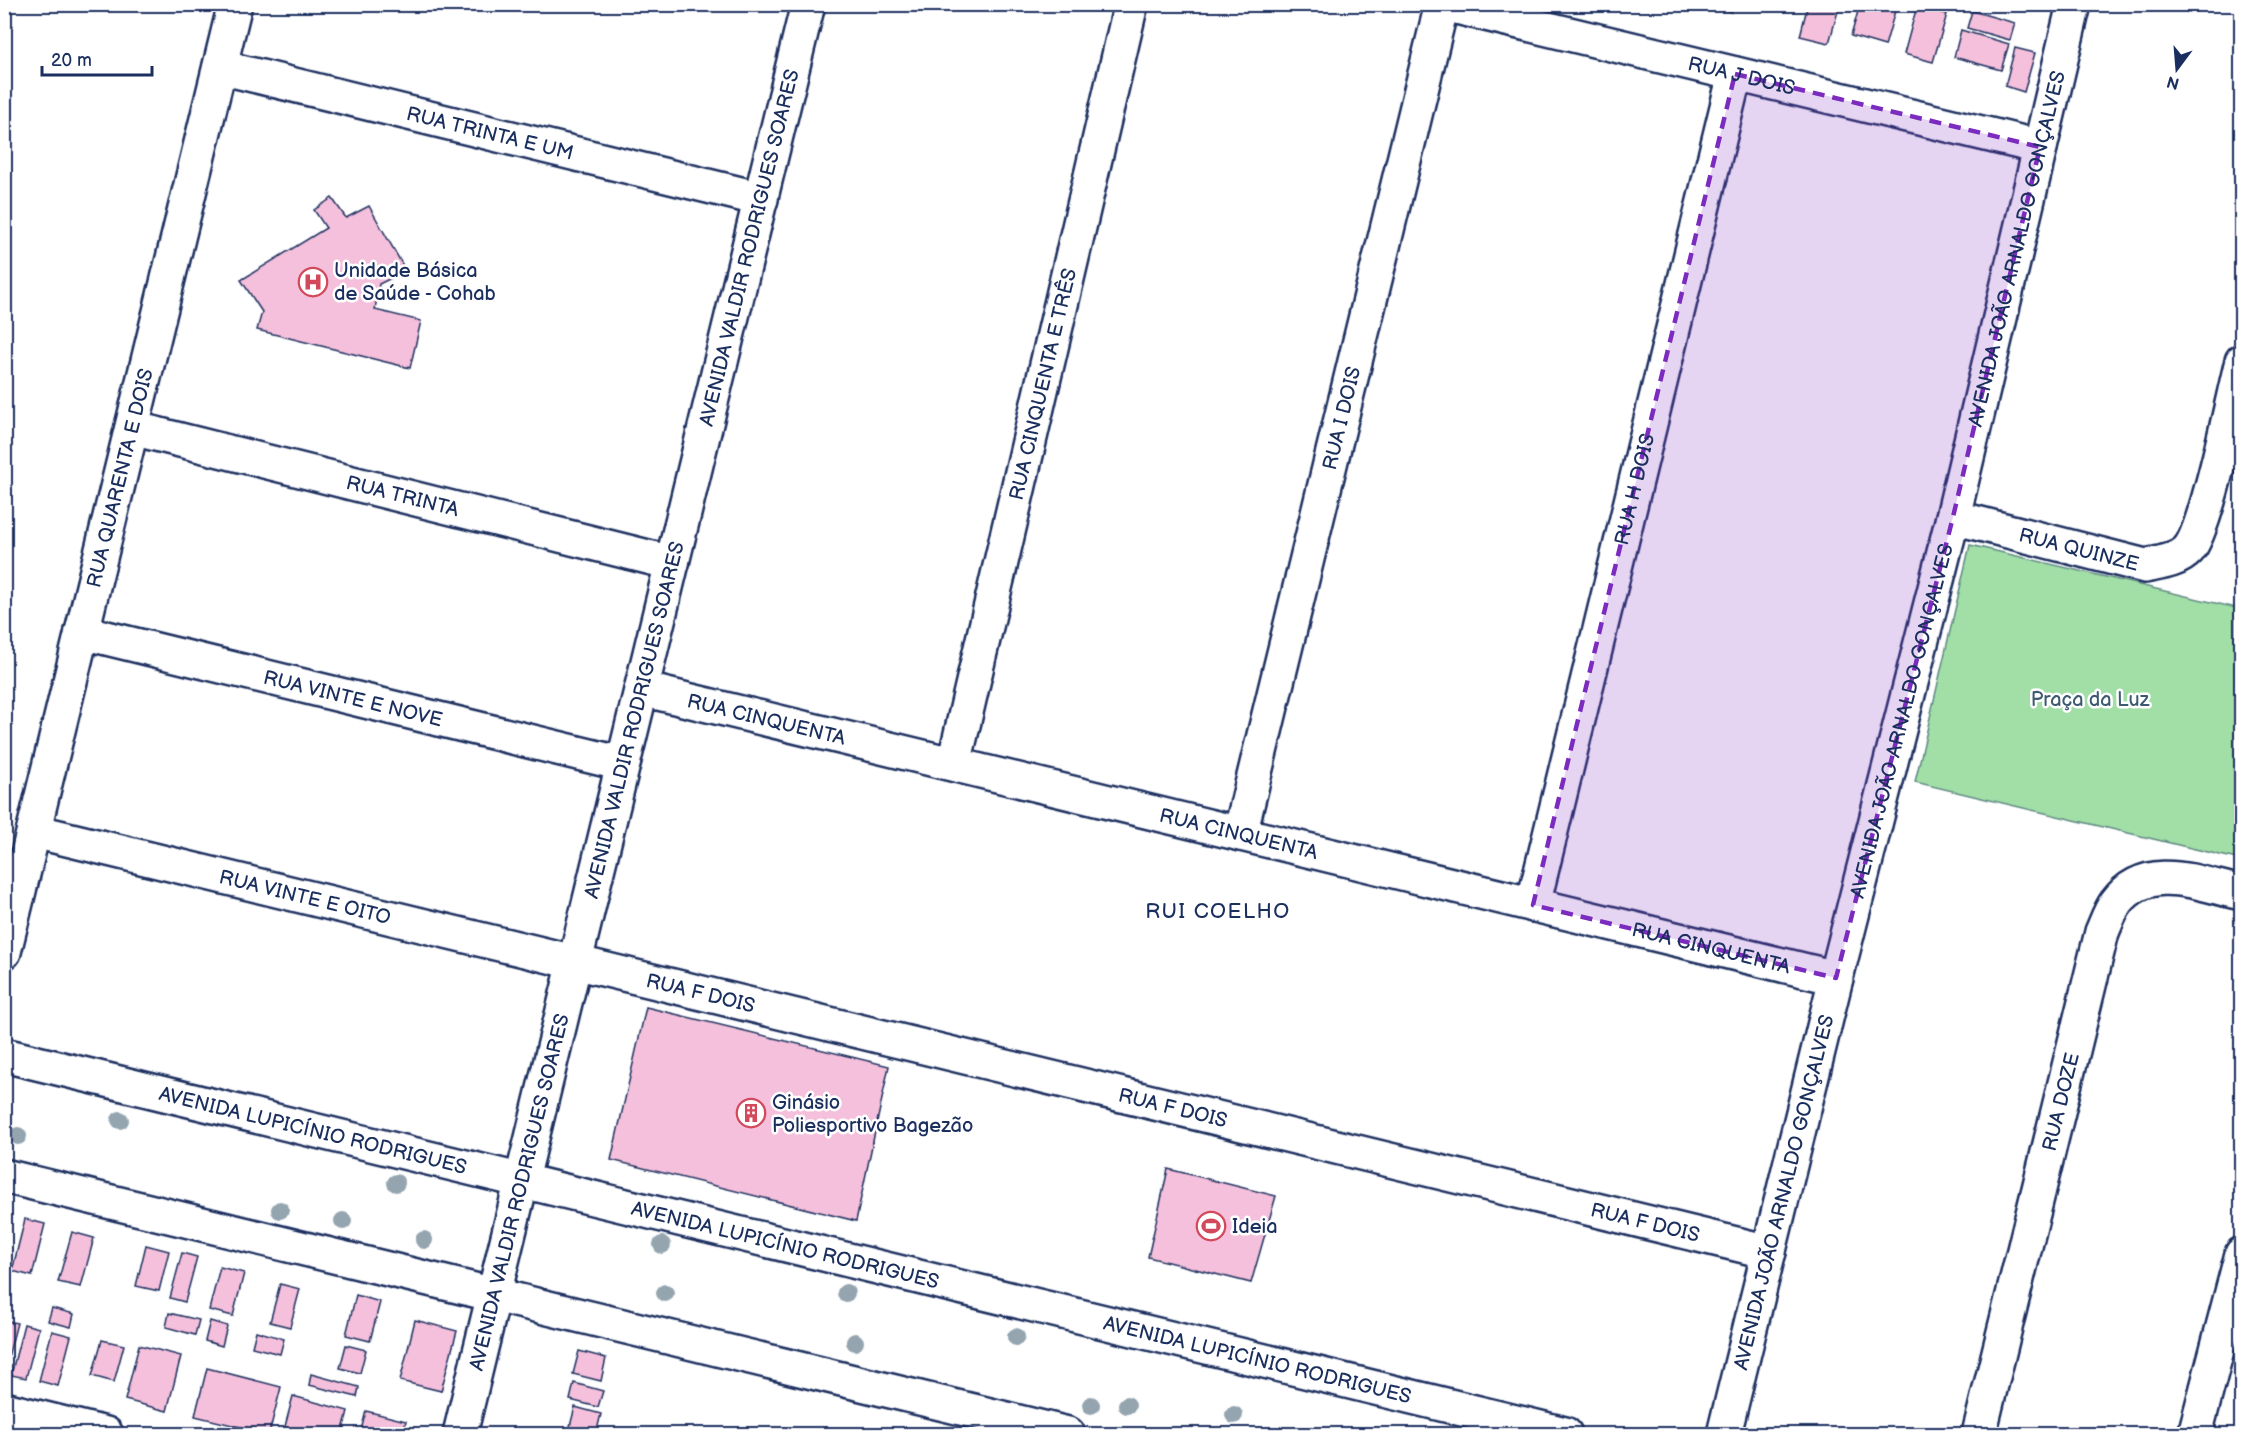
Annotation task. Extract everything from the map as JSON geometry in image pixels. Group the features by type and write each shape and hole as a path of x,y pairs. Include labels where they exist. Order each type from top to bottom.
{"street":[{"name":"RUA QUARENTA E DOIS","path":"4,952 235,4"},
{"name":"AVENIDA VALDIR RODRIGUES SOARES","path":"460,1434 808,4"},
{"name":"RUA CINQUENTA E TRÊS","path":"954,764 1131,4"},
{"name":"RUA J DOIS","path":"1443,4 2040,147"},
{"name":"RUA I DOIS","path":"1240,834 1443,4"},
{"name":"AVENIDA JOÃO ARNALDO GONÇALVES","path":"1724,1434 1836,978 1953,517 2074,4"},
{"name":"RUA TRINTA E UM","path":"220,67 761,199"},
{"name":"RUA H DOIS","path":"1533,905 1736,74"},
{"name":"RUA QUINZE","path":"1953,517 2145,566 2172,559 2188,550 2201,525 2241,361"},
{"name":"RUA TRINTA","path":"132,428 672,563"},
{"name":"RUA VINTE E NOVE","path":"82,632 623,764"},
{"name":"RUA CINQUENTA","path":"642,689 1836,978"},
{"name":"RUA VINTE E OITO","path":"34,831 575,962"},
{"name":"RUA DOZE","path":"1979,1434 2102,932 2116,903 2136,882 2161,876 2241,893"},
{"name":"RUA F DOIS","path":"575,962 1769,1252"},
{"name":"AVENIDA LUPICÍNIO RODRIGUES","path":"4,1055 1565,1434"},
{"path":"4,1176 1068,1434"},
{"path":"2195,1434 2241,1254"},
{"path":"4,1409 106,1434"}],"highlighted area":[{"path":"1735,74 2040,147 1953,517 1836,978 1533,905"}],"green space":[{"name":"Praça da Luz","path":"1970,545 2241,609 2241,860 1915,782"}],"building":[{"path":"1703,4 1734,4 1731,12"},
{"path":"1808,4 1840,4 1829,43 1800,36"},
{"path":"1860,4 1897,4 1885,46 1851,36"},
{"path":"1917,6 1947,14 1933,62 1904,54"},
{"path":"1972,11 2015,23 2010,40 1967,28"},
{"path":"1961,30 2009,44 2001,70 1954,57"},
{"path":"2015,48 2035,53 2024,92 2005,86"},
{"name":"Unidade Básica de Saúde - Cohab","path":"332,198 346,218 369,206 406,271 379,284 375,310 421,321 410,368 257,330 262,312 241,280 326,228 314,210"},
{"name":"Ginásio Poliesportivo Bagezão","path":"646,1007 889,1066 856,1221 611,1160"},
{"name":"Ideia","path":"1168,1169 1276,1196 1251,1283 1148,1257"},
{"path":"25,1219 45,1224 32,1276 12,1271"},
{"path":"72,1232 94,1238 81,1287 58,1282"},
{"path":"146,1245 169,1251 159,1291 136,1286"},
{"path":"182,1253 197,1257 185,1302 170,1298"},
{"path":"220,1267 244,1273 233,1316 209,1310"},
{"path":"280,1284 300,1289 290,1327 270,1322"},
{"path":"356,1295 380,1302 370,1341 346,1335"},
{"path":"52,1308 74,1314 71,1327 48,1321"},
{"path":"169,1313 199,1320 195,1335 166,1327"},
{"path":"4,1320 17,1323 4,1372"},
{"path":"415,1320 457,1331 441,1391 400,1381"},
{"path":"210,1321 227,1326 222,1346 205,1341"},
{"path":"24,1324 39,1328 26,1378 11,1375"},
{"path":"52,1331 71,1336 58,1386 39,1381"},
{"path":"256,1331 284,1339 280,1354 252,1347"},
{"path":"102,1340 124,1345 114,1382 92,1376"},
{"path":"139,1345 181,1356 167,1411 125,1400"},
{"path":"346,1345 366,1350 360,1373 340,1368"},
{"path":"579,1351 606,1358 601,1381 573,1374"},
{"path":"207,1368 281,1387 269,1434 195,1416"},
{"path":"311,1374 359,1387 357,1397 309,1385"},
{"path":"574,1383 603,1391 598,1407 570,1400"},
{"path":"293,1396 348,1411 342,1434 283,1434"},
{"path":"575,1407 601,1414 596,1434 568,1434"},
{"path":"366,1411 406,1421 402,1434 360,1434"}],"place":[{"name":"Unidade Básica de Saúde - Cohab","path":"313,282"},
{"name":"Ginásio Poliesportivo Bagezão","path":"751,1113"},
{"name":"Ideia","path":"1211,1226"}],"district":[{"name":"RUI COELHO","path":"1218,911"}]}
